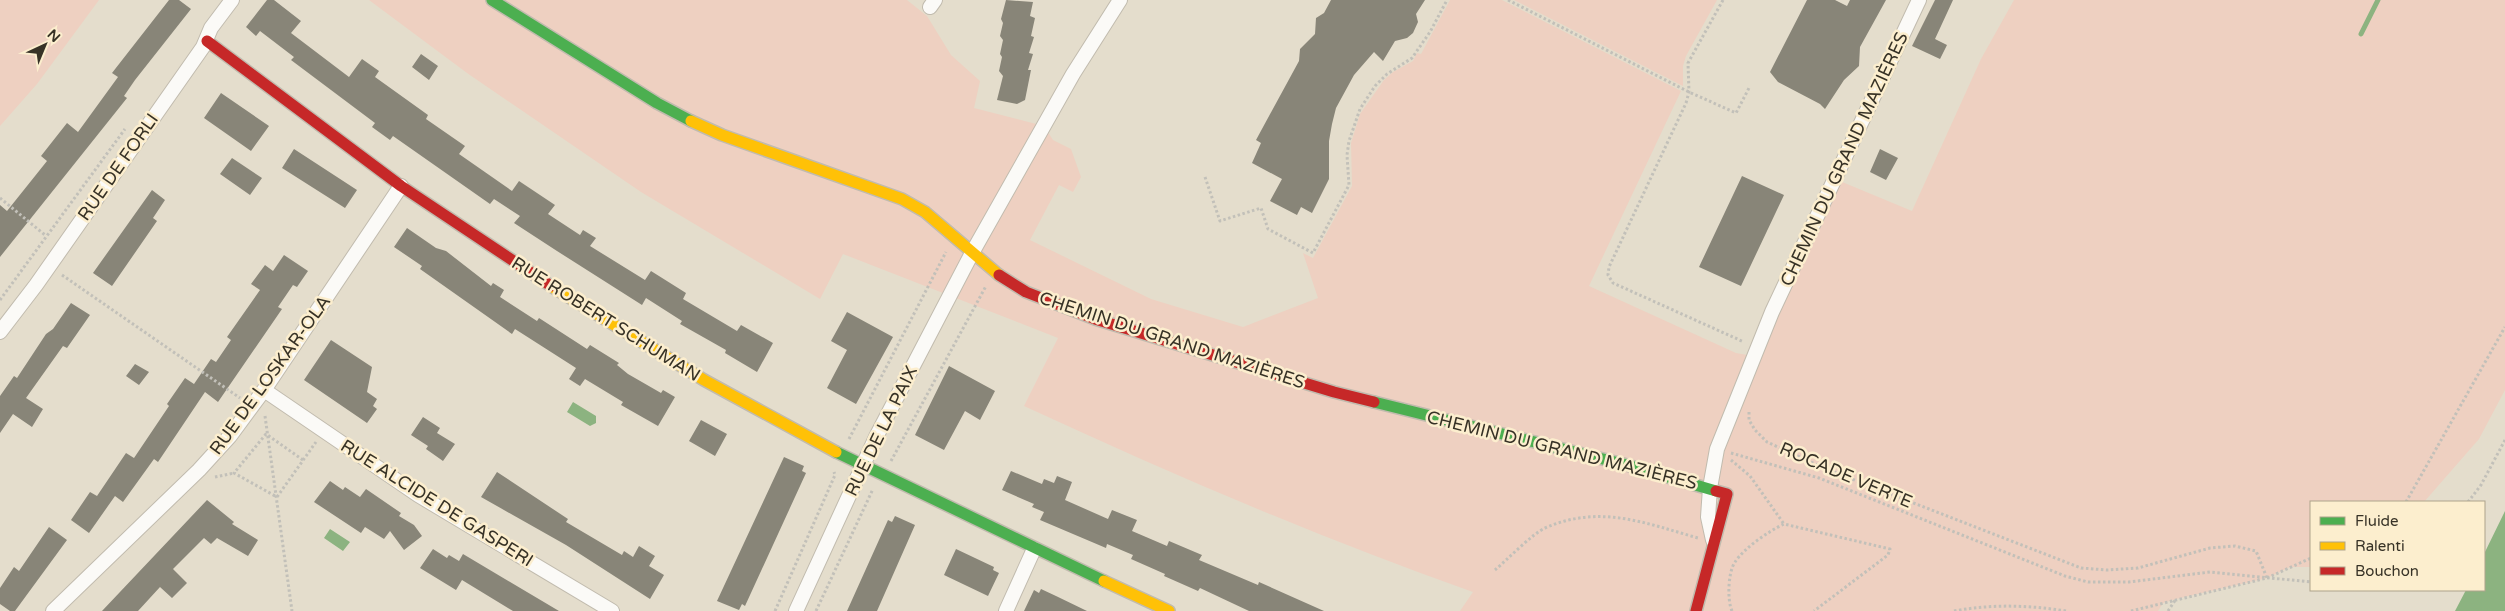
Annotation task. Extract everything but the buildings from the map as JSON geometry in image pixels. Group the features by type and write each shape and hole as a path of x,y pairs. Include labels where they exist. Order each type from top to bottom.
{"street":[{"name":"RUE DE FORLI","path":"0,332 49,266 207,42 211,28 232,0"},
{"name":"CHEMIN DU GRAND MAZIÈRES","path":"492,0 632,88 687,119 722,135 902,199 925,212 994,272 1026,292 1095,319 1324,390 1710,488"},
{"name":"RUE DE LA PAIX","path":"796,611 863,465 972,253 1072,74 1120,0"},
{"name":"CHEMIN DU GRAND MAZIÈRES","path":"1696,611 1713,543 1708,517 1710,488 1717,449 1756,348 1919,0"},
{"name":"RUE ROBERT SCHUMAN","path":"207,42 401,186 606,321 704,380 841,455 1034,550 1165,610"},
{"name":"RUE DE LOSKAR-OLA","path":"53,611 216,453 246,402 264,390 401,186"},
{"name":"RUE ALCIDE DE GASPERI","path":"264,390 418,494 612,611"},
{"path":"1006,611 1034,550"}],"path":[{"path":"1205,178 1220,221 1261,208 1268,229 1313,253 1349,186 1347,155 1349,141 1360,109 1375,86 1392,70 1412,58 1430,32 1447,0"},
{"path":"1508,0 1689,92 1736,113 1749,88"},
{"path":"1723,0 1688,63 1689,92 1682,112 1609,267 1608,275 1613,283 1756,348"},
{"path":"0,198 45,235 33,256 0,300"},
{"path":"775,611 835,475 834,468 954,236"},
{"path":"33,256 264,416 292,611"},
{"path":"816,611 873,489 884,475 994,272"},
{"path":"2407,501 2505,327"},
{"path":"246,402 247,391"},
{"name":"ROCADE VERTE","path":"1749,409 1750,420 1755,430 1767,442 1826,469 2081,568 2107,570 2138,568 2210,548 2235,546 2256,551 2267,578"},
{"path":"266,434 303,460"},
{"path":"266,434 234,473 277,497"},
{"path":"277,497 318,439"},
{"path":"2469,501 2481,485 2505,440"},
{"path":"1717,449 1750,476 1784,524"},
{"path":"1717,449 1819,478 2065,576 2088,582 2129,582 2210,572 2310,582"},
{"path":"1495,570 1544,528 1599,515 1623,517 1713,543"},
{"path":"1732,611 1730,581 1732,568 1736,561 1771,530 1784,524 1885,546 1890,549 1888,555 1817,611"},
{"path":"2131,611 2267,578 2310,558"},
{"path":"2168,611 2176,599"},
{"path":"1954,611 1984,605 2034,606 2066,611"}],"shaded area":[{"path":"0,0 99,0 37,84 0,126"},
{"path":"369,0 907,0 927,16 951,55 980,81 974,108 1044,126 1053,140 1071,149 1081,177 1073,192 1059,185 1030,240 1151,299 1243,327 1318,298 1303,253 1313,258 1352,186 1351,143 1360,114 1384,80 1393,72 1413,61 1417,53 1421,54 1450,0 1502,0 1681,91 1589,286 1736,353 1753,356 1835,179 1912,211 1981,59 2014,0 2505,0 2505,390 2479,439 2425,501 2310,501 2310,567 2290,567 2267,578 2176,599 2163,603 2158,611 1460,611 1473,592 1359,550 1246,504 1024,406 1058,338 843,254 820,299 641,192 467,73"},
{"path":"1514,0 1717,0 1686,56 1683,66 1683,86"},
{"path":"573,402 596,416 596,423 590,426 567,412"},
{"path":"2505,511 2505,611 2455,611 2465,591 2485,591 2485,552"},
{"path":"330,529 350,542 343,551 324,538"}],"waterway":[{"path":"2361,34 2378,0"}],"traffic: fast":[{"path":"492,0 657,103 691,121"},
{"path":"1374,402 1627,465 1716,491"},
{"path":"836,452 1104,581"}],"traffic: slow":[{"path":"691,121 722,135 902,199 925,212 999,275"},
{"path":"551,286 704,380 836,452"},
{"path":"1104,581 1169,611"}],"traffic: jam":[{"path":"207,41 401,186 551,286"},
{"path":"999,275 1026,292 1095,319 1334,392 1374,402"},
{"path":"1696,611 1727,494 1716,491"}]}
